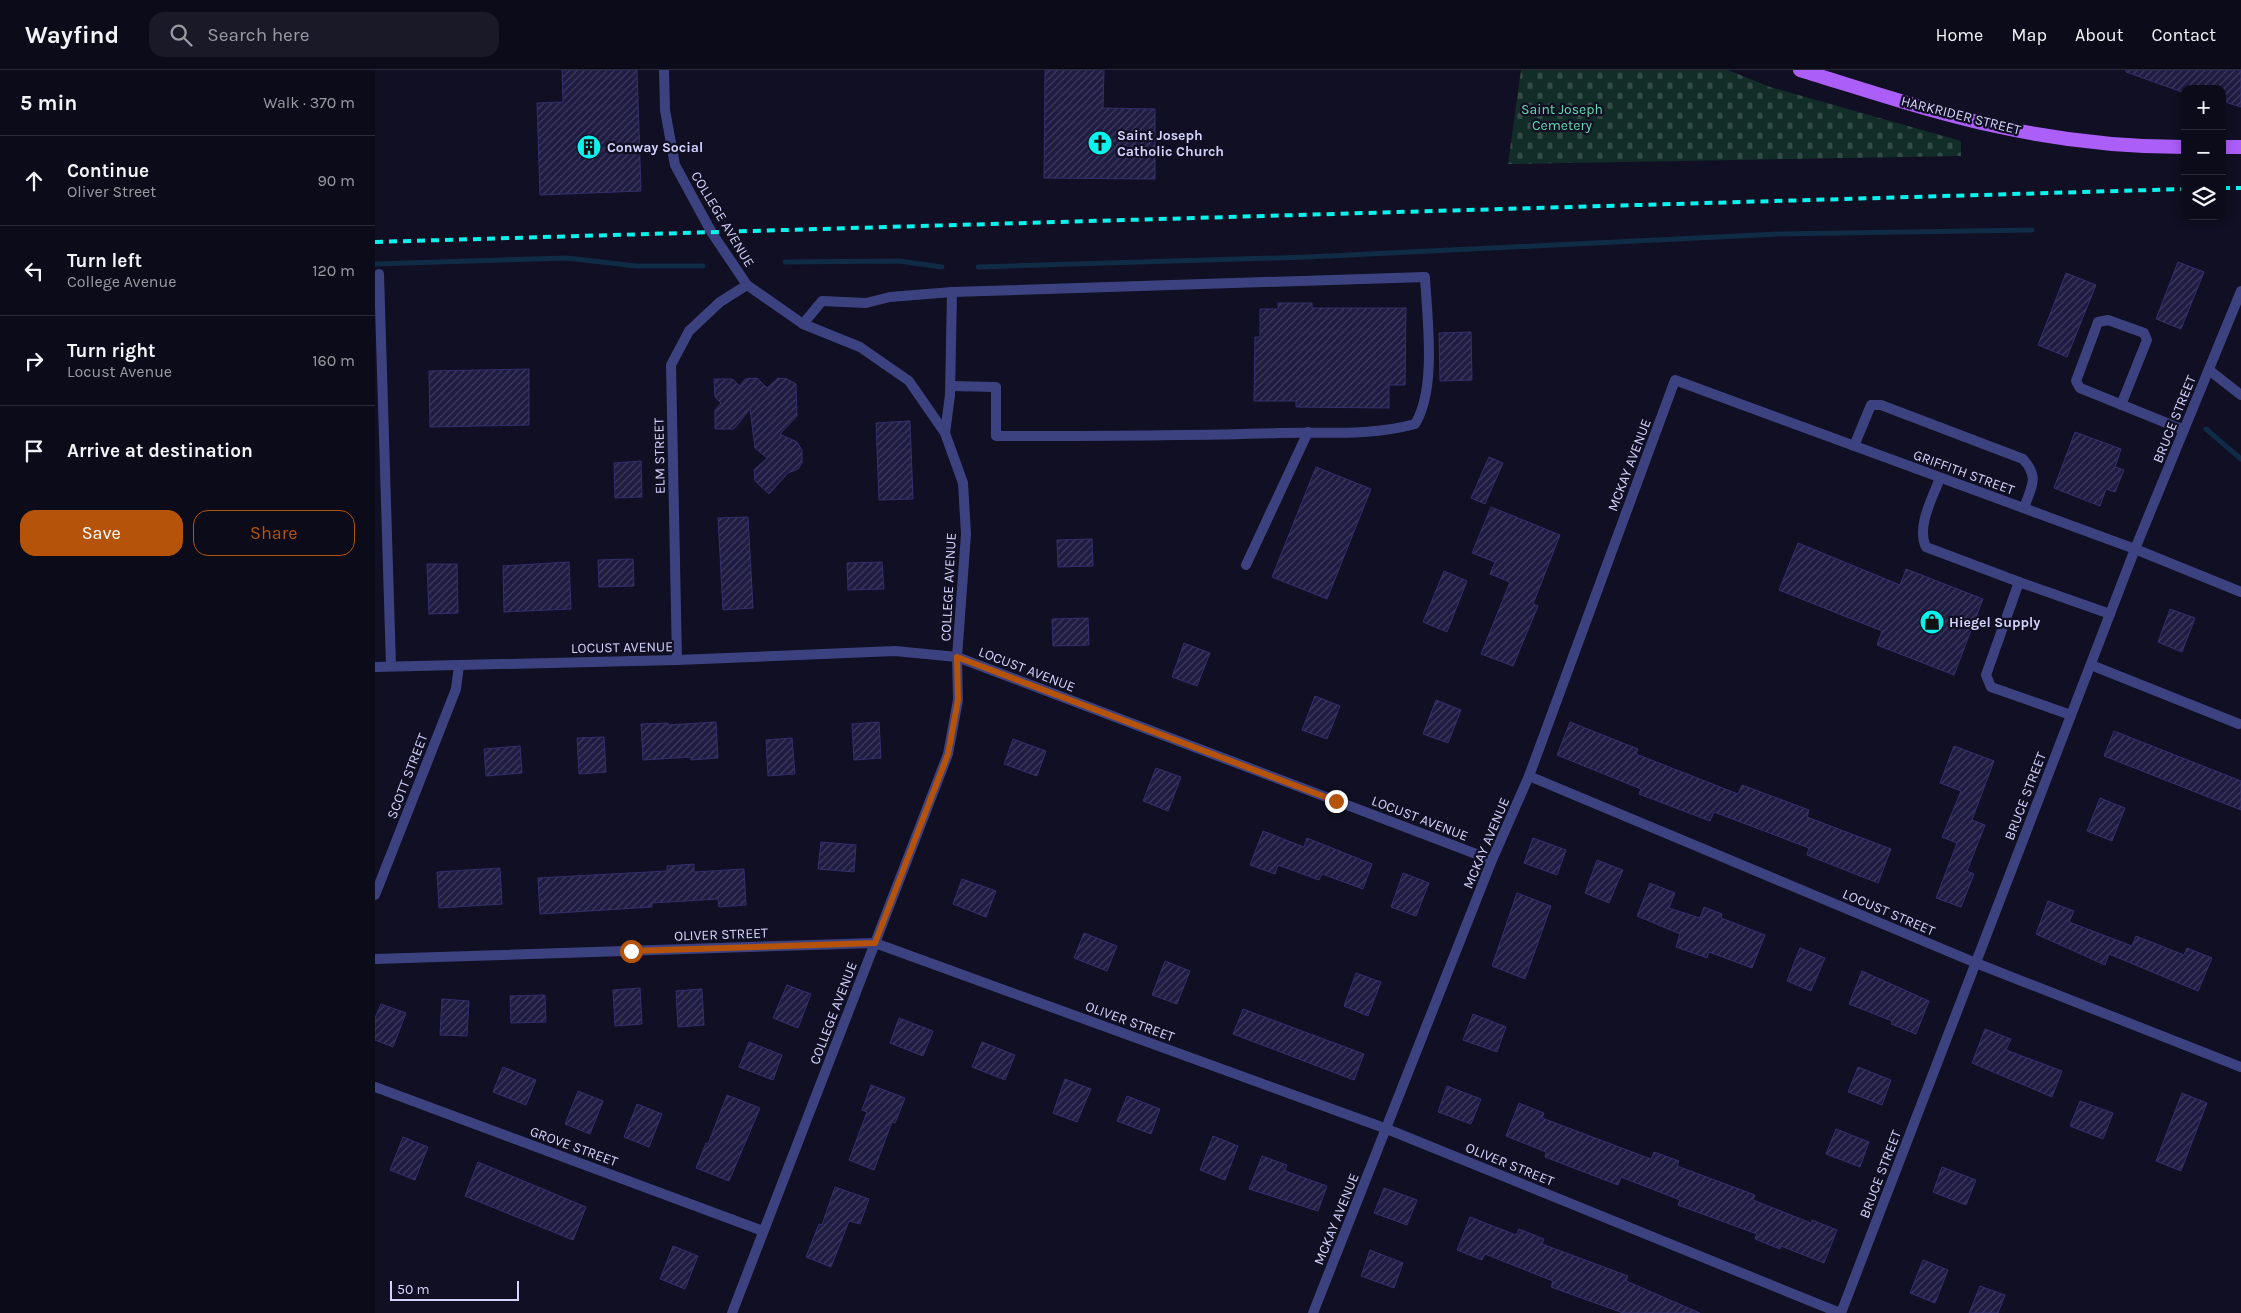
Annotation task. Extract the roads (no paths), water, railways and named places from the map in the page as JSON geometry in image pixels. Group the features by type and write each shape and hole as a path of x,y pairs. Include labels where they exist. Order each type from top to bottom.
{"main road":[{"name":"HARKRIDER STREET","path":"1800,70 1891,98 2000,127 2090,141 2181,146"},
{"path":"2226,146 2241,147"}],"street":[{"name":"COLLEGE AVENUE","path":"664,70 665,110 675,165 712,233 747,285 803,324 860,347 909,381 945,433 963,483 965,526 957,657 958,700 948,754 732,1313"},
{"path":"379,274 391,666"},
{"path":"803,324 822,301 867,303 890,297 952,292 1425,277 1429,364 1421,414 1415,424 1364,431 995,436 996,387 951,386"},
{"name":"ELM STREET","path":"677,660 671,364 689,331 720,302 747,285"},
{"name":"BRUCE STREET","path":"1841,1313 2135,549 2241,291"},
{"path":"945,433 951,386 952,292"},
{"path":"2121,405 2147,340 2144,333 2108,320 2098,322 2076,381 2080,388 2121,405 2184,430"},
{"path":"2209,370 2241,395"},
{"name":"GRIFFITH STREET","path":"1675,380 2135,549 2241,592"},
{"name":"MCKAY AVENUE","path":"1313,1313 1492,860 1529,776 1675,380"},
{"path":"1854,446 1871,405 1881,405 2023,460 2032,469 2034,479 2024,508"},
{"path":"1246,565 1307,432"},
{"path":"1940,478 1922,530 1926,547 2110,614"},
{"path":"2019,582 1986,675 1991,687 2071,715"},
{"name":"LOCUST AVENUE","path":"375,667 677,660 895,651 957,657 1492,860"},
{"path":"2091,664 2239,724"},
{"name":"SCOTT STREET","path":"375,895 456,689 459,665"},
{"name":"LOCUST STREET","path":"1529,776 1976,963 2241,1067"},
{"name":"OLIVER STREET","path":"375,959 875,943 1387,1129 1841,1313"},
{"name":"GROVE STREET","path":"375,1087 763,1231"}],"waterway":[{"path":"978,267 1308,257 1778,234 2032,230"},
{"path":"375,264 567,258 636,266 703,266"},
{"path":"785,262 899,261 942,267"},
{"path":"2206,429 2241,459"}],"railway":[{"path":"2226,188 2241,188"},
{"path":"375,242 2181,189"}],"place":[{"name":"Saint Joseph Catholic Church","path":"1100,143"},
{"name":"Conway Social","path":"589,147"},
{"name":"Hiegel Supply","path":"1932,622"}],"park label":[{"name":"Saint Joseph Cemetery","path":"1562,118"}]}
